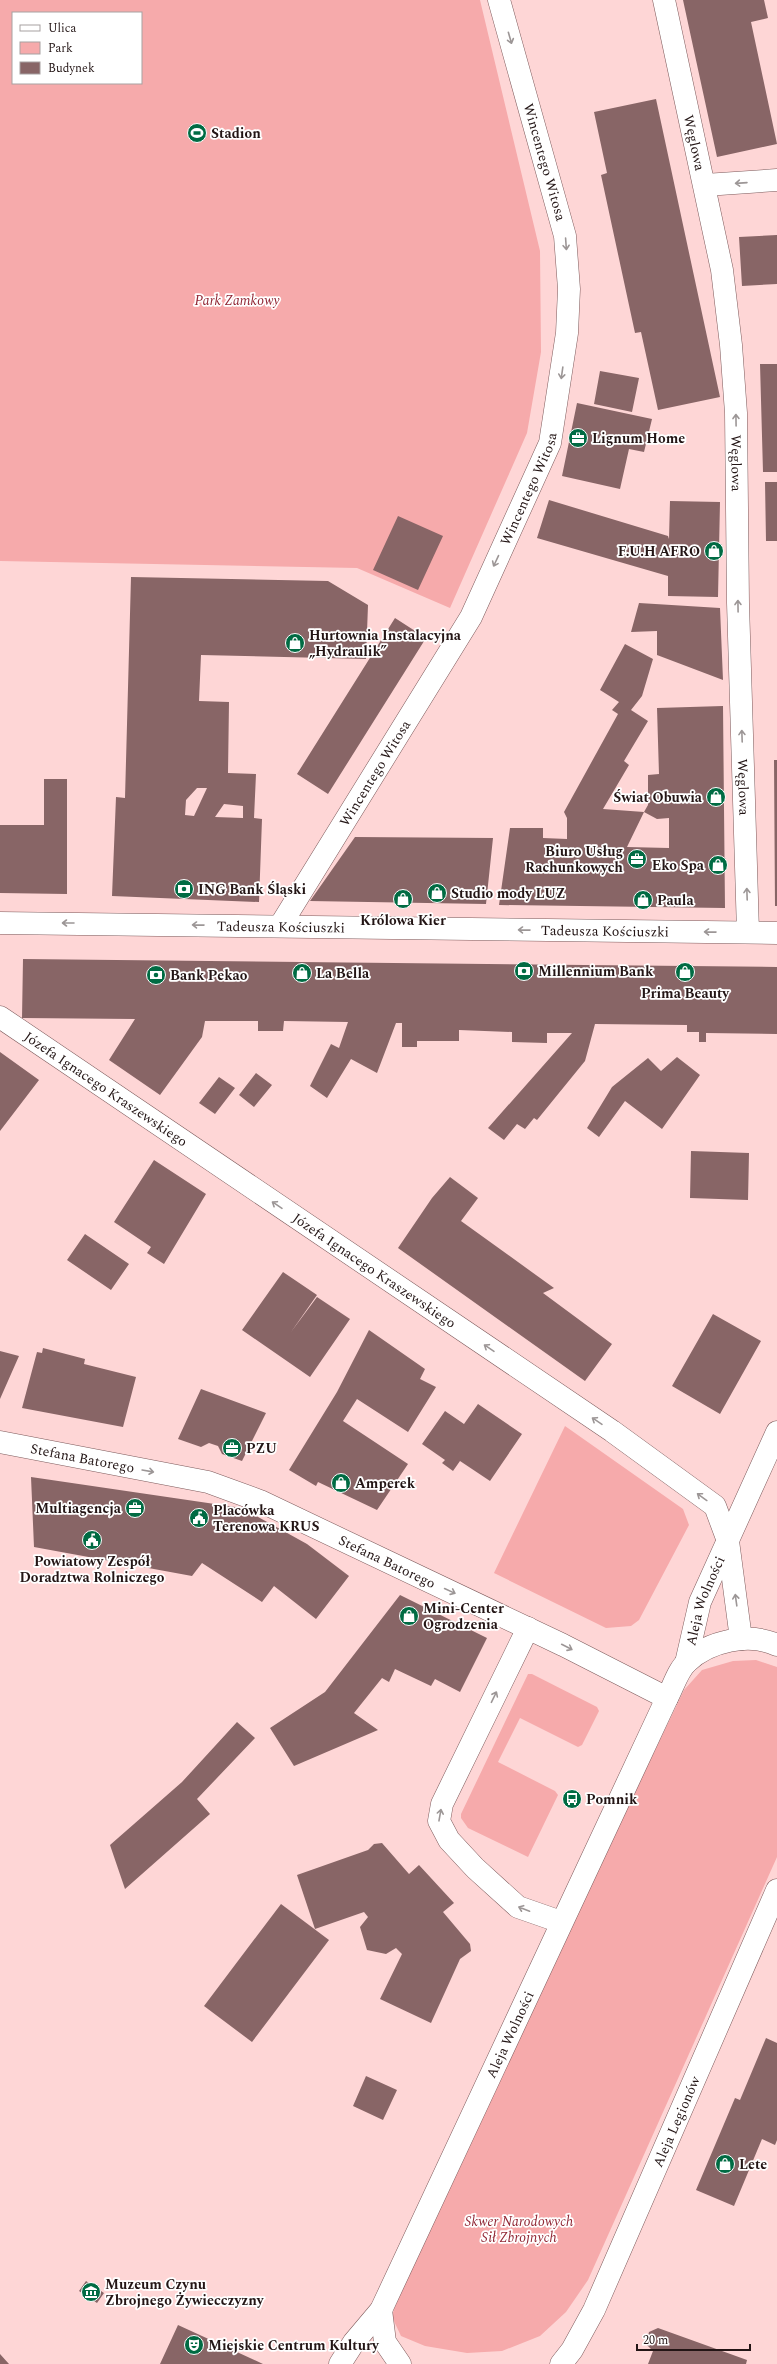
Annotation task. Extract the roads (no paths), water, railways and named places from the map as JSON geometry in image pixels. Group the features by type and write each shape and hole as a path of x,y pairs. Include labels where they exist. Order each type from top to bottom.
{"street":[{"name":"Wincentego Witosa","path":"280,926 471,617 550,443 567,334 569,289 565,236 499,0"},
{"name":"Węglowa","path":"664,0 722,270 736,413 738,603 748,932"},
{"path":"705,186 777,180"},
{"name":"Tadeusza Kościuszki","path":"0,923 777,933"},
{"name":"Józefa Ignacego Kraszewskiego","path":"0,1017 612,1431 715,1506 728,1541"},
{"name":"Aleja Wolności","path":"340,2364 354,2342 381,2310 560,1922 667,1698 686,1663 700,1602 777,1432"},
{"name":"Stefana Batorego","path":"0,1442 208,1482 260,1501 528,1628 667,1698"},
{"name":"Aleja Wolności","path":"728,1541 741,1639"},
{"path":"528,1628 442,1804 439,1821 450,1840 475,1868 518,1907 560,1922"},
{"path":"686,1663 712,1645 741,1639 771,1642 777,1645"},
{"name":"Aleja Legionów","path":"571,2359 594,2310 777,1890"},
{"path":"381,2310 386,2342 400,2364"}],"place":[{"name":"Stadion","path":"197,133"},
{"name":"Lignum Home","path":"578,438"},
{"name":"F.U.H AFRO","path":"714,551"},
{"name":"Hurtownia Instalacyjna „Hydraulik”","path":"295,643"},
{"name":"Świat Obuwia","path":"716,797"},
{"name":"Biuro Usług Rachunkowych","path":"637,859"},
{"name":"Eko Spa","path":"718,865"},
{"name":"ING Bank Śląski","path":"184,889"},
{"name":"Studio mody LUZ","path":"437,893"},
{"name":"Królowa Kier","path":"403,899"},
{"name":"Paula","path":"643,900"},
{"name":"Millennium Bank","path":"524,971"},
{"name":"Prima Beauty","path":"685,972"},
{"name":"La Bella","path":"302,973"},
{"name":"Bank Pekao","path":"156,975"},
{"name":"PZU","path":"232,1448"},
{"name":"Amperek","path":"341,1483"},
{"name":"Multiagencja","path":"135,1508"},
{"name":"Placówka Terenowa KRUS","path":"199,1518"},
{"name":"Powiatowy Zespół Doradztwa Rolniczego","path":"92,1540"},
{"name":"Mini-Center Ogrodzenia","path":"409,1616"},
{"name":"Pomnik","path":"572,1799"},
{"name":"Lete","path":"725,2164"},
{"name":"Muzeum Czynu Zbrojnego Żywiecczyzny","path":"91,2292"},
{"name":"Miejskie Centrum Kultury","path":"194,2345"}],"park label":[{"name":"Park Zamkowy","path":"237,300"},
{"name":"Skwer Narodowych Sił Zbrojnych","path":"519,2230"}]}
